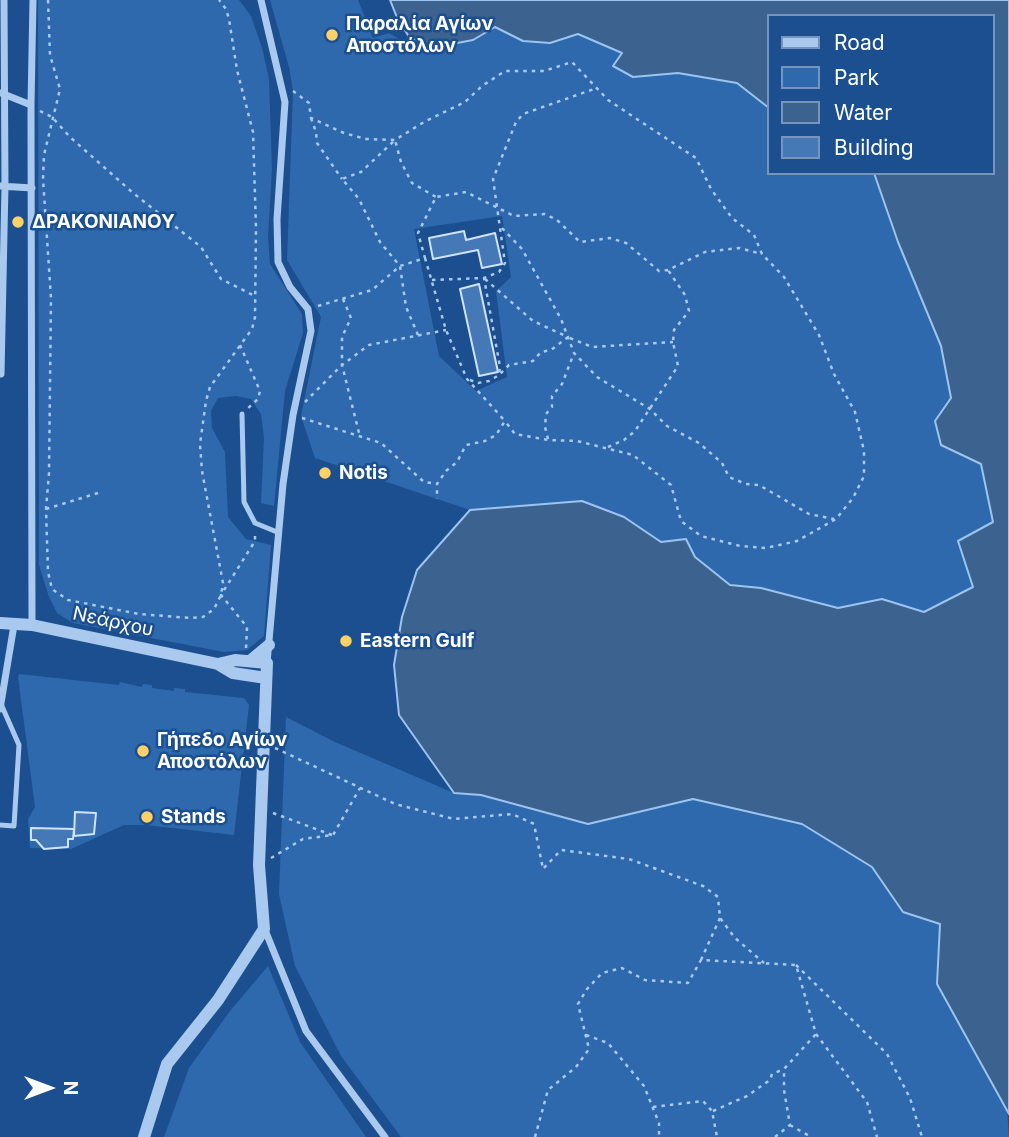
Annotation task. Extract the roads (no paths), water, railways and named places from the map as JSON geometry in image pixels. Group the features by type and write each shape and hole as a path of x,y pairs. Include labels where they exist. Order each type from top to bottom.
{"street":[{"path":"1,374 1,93 4,0"},
{"path":"32,625 33,0"},
{"path":"261,0 285,102 277,219 278,262 290,287 308,309 311,331 293,415 277,532 260,808 259,865 264,929 306,1031 384,1136"},
{"path":"1,93 31,105"},
{"path":"2,186 32,188"},
{"name":"Νεάρχου","path":"0,623 32,625 218,664 233,673 266,678"},
{"path":"0,706 14,625"},
{"path":"248,660 269,645"},
{"name":"Νεάρχου","path":"218,664 248,660 267,663"},
{"path":"249,676 265,697"},
{"path":"144,1137 167,1064 218,1000 264,929"}],"lane":[{"path":"242,414 244,502 255,523 277,532"},
{"path":"0,706 19,745 14,826 0,825"}],"water":[{"path":"390,0 1009,0 1009,1114 937,984 940,924 903,912 872,867 802,824 693,799 588,824 481,795 454,793 399,715 394,665 402,617 417,570 470,510 582,501 624,517 661,542 686,539 695,557 730,585 761,588 838,608 882,599 924,612 973,587 958,541 993,522 981,464 941,445 935,421 951,398 941,346 898,242 875,175 995,175 995,14 768,14 768,107 737,83 678,73 633,77 613,66 622,53 578,34 550,43 523,41 495,27 473,40 431,48 409,37"}],"place":[{"name":"Παραλία Αγίων Αποστόλων","path":"332,35"},
{"name":"ΔΡΑΚΟΝΙΑΝΟΥ","path":"18,222"},
{"name":"Notis","path":"325,473"},
{"name":"Eastern Gulf","path":"346,641"},
{"name":"Γήπεδο Αγίων Αποστόλων","path":"143,751"},
{"name":"Stands","path":"147,817"}]}
